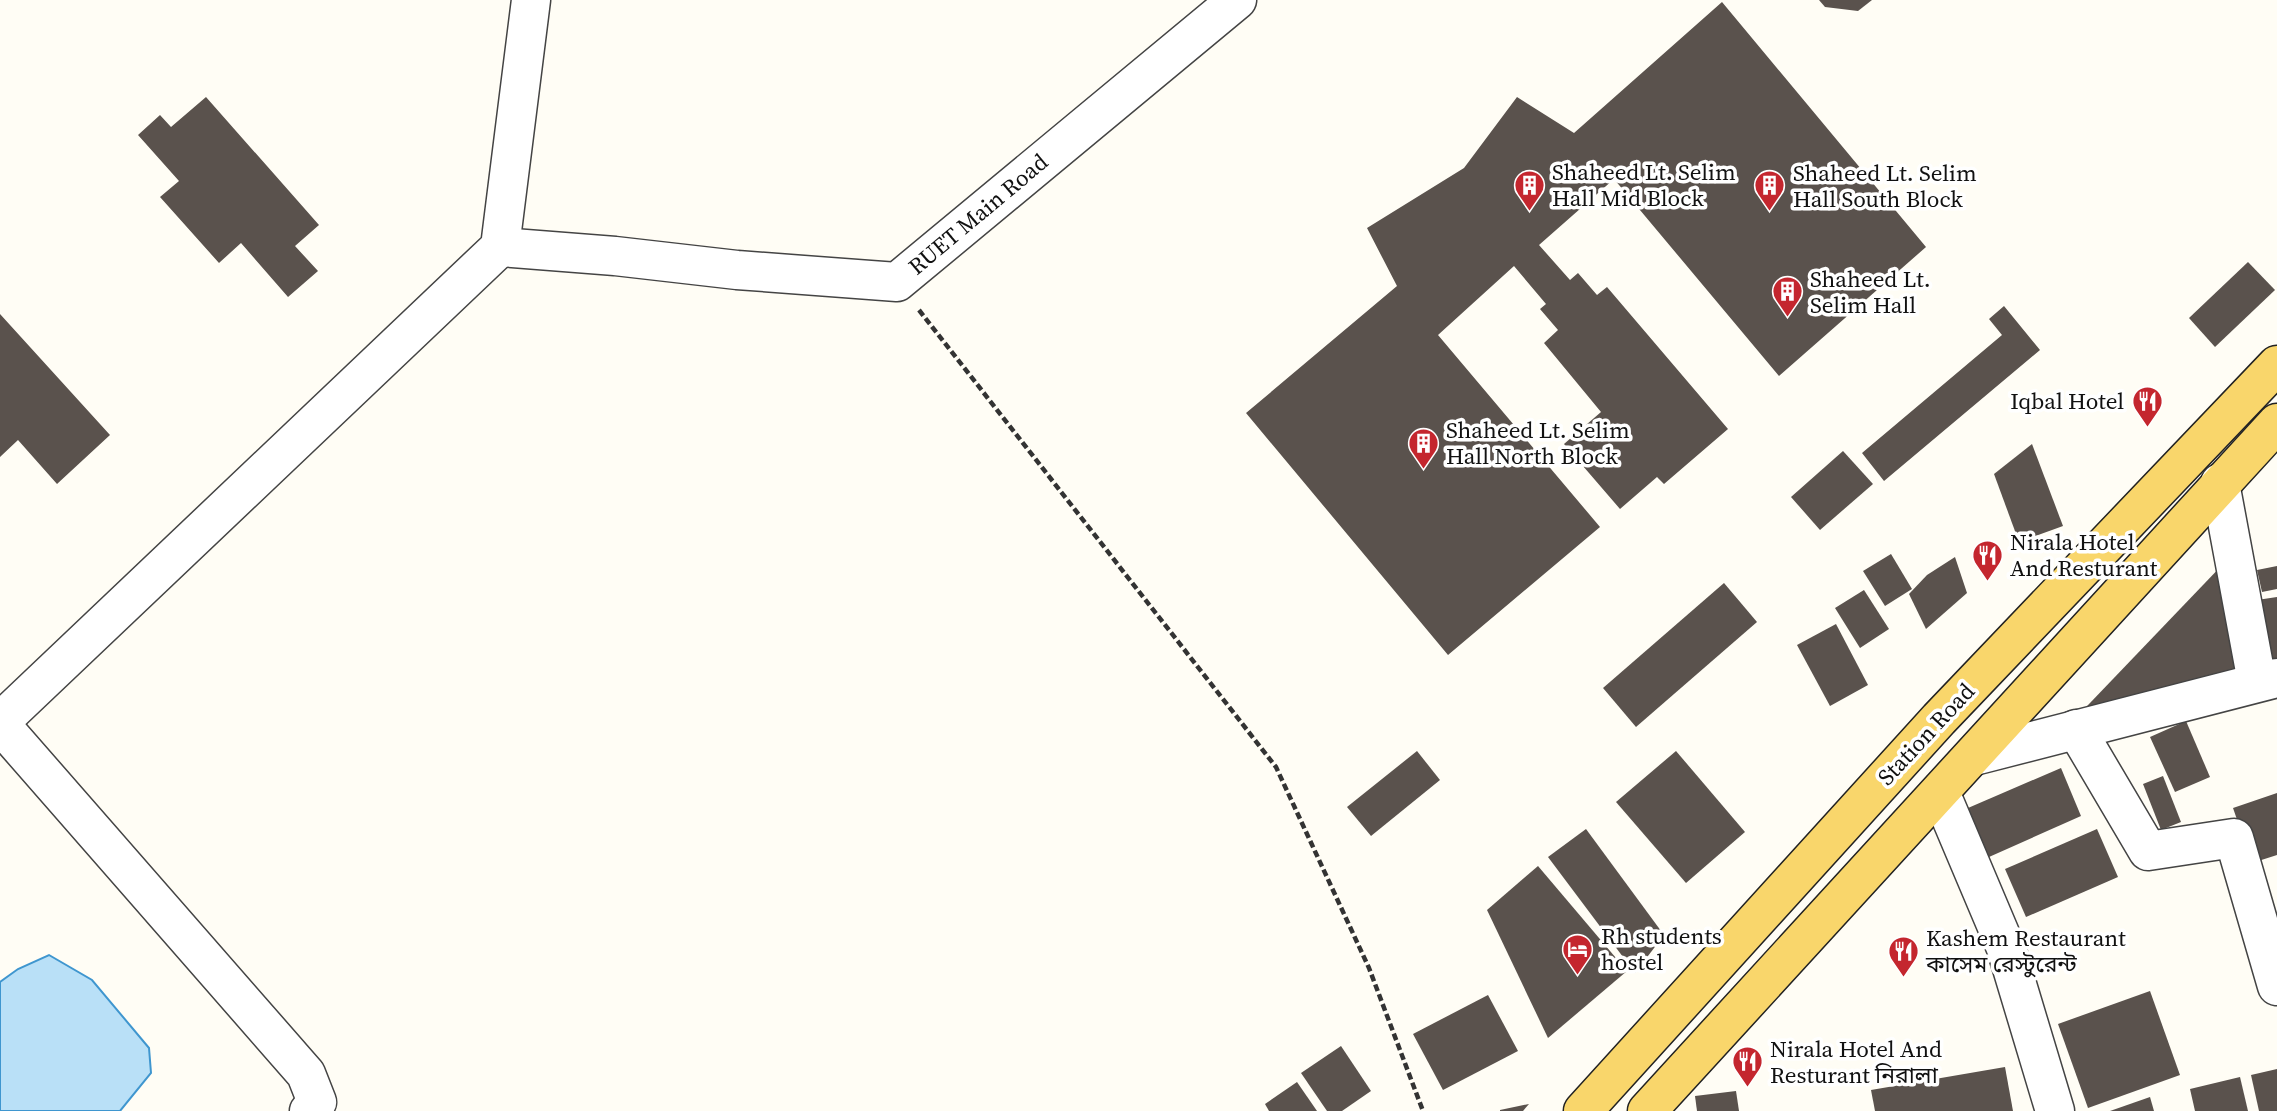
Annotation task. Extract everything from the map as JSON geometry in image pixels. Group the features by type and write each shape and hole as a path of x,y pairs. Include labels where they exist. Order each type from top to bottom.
{"main road":[{"name":"Station Road","path":"1583,1111 1939,719 2277,365"},
{"path":"1647,1111 2277,423"}],"street":[{"path":"309,1111 317,1102 306,1074 0,723 500,247 531,0"},
{"name":"RUET Main Road","path":"500,247 897,282 1237,0"},
{"path":"1974,756 2267,680 2220,483"},
{"path":"2076,729 2148,850 2234,838 2277,986"},
{"path":"1940,792 2006,948 2055,1111"}],"path":[{"path":"897,282 1276,767 1369,968 1423,1111"}],"water":[{"path":"49,955 92,980 149,1048 151,1073 120,1111 0,1111 0,982 18,969"}],"building":[{"path":"1819,0 1872,0 1858,11 1825,7"},
{"name":"Shaheed Lt. Selim Hall","path":"1722,2 1926,247 1779,376 1614,179 1539,245 1570,280 1578,273 1597,295 1607,287 1728,429 1664,484 1657,477 1620,509 1564,444 1601,412 1544,343 1558,330 1540,309 1546,304 1514,266 1438,335 1600,527 1448,655 1246,413 1397,286 1367,228 1464,168 1517,97 1574,133"},
{"path":"206,97 319,225 295,246 318,271 288,297 241,243 219,263 160,197 179,181 138,135 160,115 171,127"},
{"path":"2248,262 2275,290 2215,347 2189,318"},
{"path":"2004,306 2040,350 1884,481 1862,453 2002,335 1989,319"},
{"path":"0,314 110,435 57,484 18,440 0,457"},
{"path":"2032,444 2063,526 2019,542 1994,474"},
{"path":"1843,451 1873,484 1820,530 1791,497"},
{"path":"1891,554 1912,589 1885,606 1863,571"},
{"path":"1955,557 1967,593 1926,629 1909,594 1927,575"},
{"path":"2226,561 2242,677 2067,727"},
{"path":"2277,566 2277,589 2262,592 2257,570"},
{"path":"1724,583 1757,622 1636,727 1603,688"},
{"path":"1864,590 1889,629 1860,648 1835,608"},
{"path":"2277,597 2277,684 2257,600"},
{"path":"1836,624 1868,685 1830,706 1797,645"},
{"path":"2186,721 2210,777 2175,792 2150,737"},
{"path":"1417,751 1440,780 1371,836 1347,807"},
{"path":"1676,751 1745,832 1686,883 1616,802"},
{"path":"2061,768 2081,816 1989,857 1968,808"},
{"path":"2163,776 2181,822 2161,830 2143,784"},
{"path":"2277,793 2277,855 2252,863 2233,808"},
{"path":"1586,829 1664,935 1635,973 1548,857"},
{"path":"2097,829 2118,877 2026,917 2005,869"},
{"path":"1538,866 1627,971 1548,1038 1487,910"},
{"path":"2150,991 2180,1075 2088,1108 2058,1024"},
{"path":"1488,995 1518,1051 1443,1090 1413,1034"},
{"path":"1341,1046 1371,1091 1342,1111 1327,1111 1301,1073"},
{"path":"2005,1067 2013,1111 1875,1111 1871,1090"},
{"path":"2277,1069 2277,1111 2259,1111 2251,1075"},
{"path":"2240,1077 2248,1111 2195,1111 2190,1089"},
{"path":"1297,1082 1317,1111 1269,1111 1265,1104"},
{"path":"1736,1091 1739,1111 1697,1111 1695,1096"},
{"path":"2150,1097 2154,1111 2110,1111"},
{"path":"1529,1104 1523,1111 1500,1111 1500,1110"}],"place":[{"name":"Shaheed Lt. Selim Hall Mid Block","path":"1529,212"},
{"name":"Shaheed Lt. Selim Hall South Block","path":"1770,213"},
{"name":"Shaheed Lt. Selim Hall","path":"1787,319"},
{"name":"Iqbal Hotel","path":"2147,428"},
{"name":"Shaheed Lt. Selim Hall North Block","path":"1423,470"},
{"name":"Nirala Hotel And Resturant","path":"1987,582"},
{"name":"Rh students hostel","path":"1578,976"},
{"name":"Kashem Restaurant কাসেম রেস্টুরেন্ট","path":"1903,978"},
{"name":"Nirala Hotel And Resturant নিরালা","path":"1747,1089"}]}
